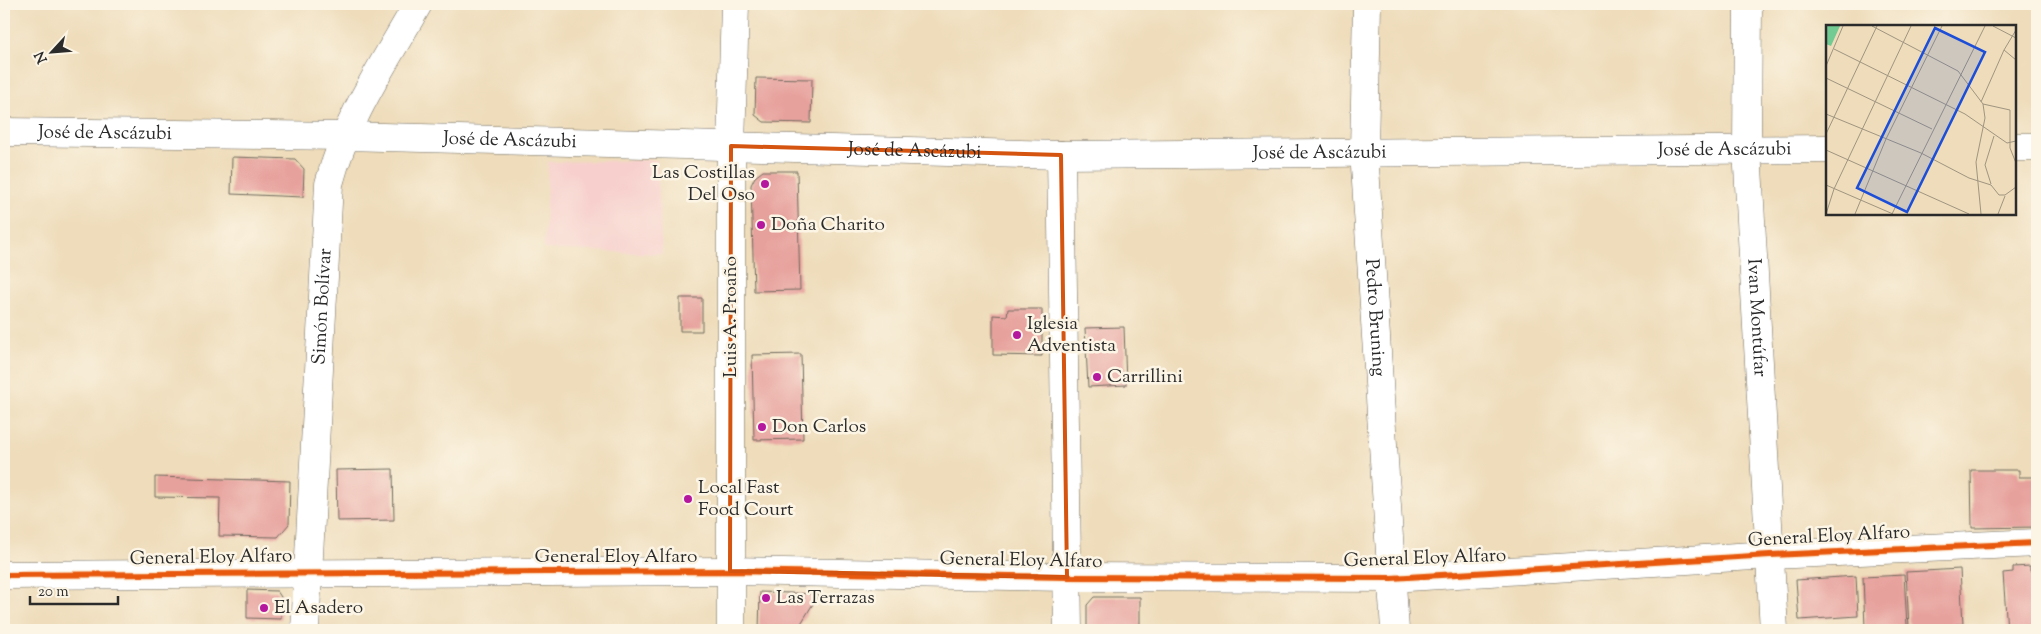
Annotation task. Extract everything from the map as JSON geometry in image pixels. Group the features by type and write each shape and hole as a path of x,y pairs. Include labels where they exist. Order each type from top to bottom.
{"street":[{"name":"Simón Bolívar","path":"305,630 328,184 345,136 418,4"},
{"name":"Luis A. Proaño","path":"731,630 731,146 735,4"},
{"name":"Pedro Bruning","path":"1367,4 1364,151 1395,630"},
{"name":"Ivan Montúfar","path":"1748,4 1747,149 1774,630"},
{"name":"José de Ascázubi","path":"4,132 345,136 1061,155 1826,148"},
{"path":"2016,147 2037,147"},
{"path":"1061,155 1068,630"},
{"name":"General Eloy Alfaro","path":"4,575 730,571 1391,578 1770,554 2037,543"}],"highlighted area":[{"path":"731,146 1061,155 1067,577 730,571"}],"shaded area":[{"path":"657,160 662,254 544,249 548,162"}],"building":[{"path":"756,78 812,79 811,123 764,122 755,115"},
{"path":"232,157 295,159 304,169 303,197 231,194"},
{"path":"763,171 797,171 800,290 754,291 751,185 755,177"},
{"path":"680,298 702,298 702,331 680,331"},
{"name":"Iglesia Adventista","path":"1008,309 1042,309 1042,356 993,355 993,315 1007,316"},
{"path":"1124,327 1126,385 1088,387 1085,328"},
{"path":"801,354 803,439 754,440 752,355"},
{"path":"393,469 394,520 337,521 336,470"},
{"path":"1971,470 2019,470 2019,477 2037,477 2037,527 1972,528"},
{"path":"155,477 290,481 289,524 278,537 219,536 220,498 155,497"},
{"path":"2030,566 2030,571 2037,571 2037,629 2007,630 2003,573 2013,572 2013,567"},
{"path":"1960,569 1963,624 1909,627 1906,572"},
{"path":"1904,575 1907,626 1865,628 1863,577"},
{"path":"1856,576 1858,616 1799,620 1796,580"},
{"name":"El Asadero","path":"247,590 277,591 281,597 281,619 247,618"},
{"path":"760,592 819,594 797,630 759,630"},
{"path":"1094,597 1140,597 1140,630 1087,630 1087,605"},
{"path":"1857,625 1857,630 1821,630 1821,628"}],"cycle path":[{"path":"4,575 730,571 1067,577 1391,578 1770,555 2037,543"}],"place":[{"name":"Las Costillas Del Oso","path":"765,184"},
{"name":"Doña Charito","path":"761,225"},
{"name":"Iglesia Adventista","path":"1017,335"},
{"name":"Carrillini","path":"1097,377"},
{"name":"Don Carlos","path":"762,427"},
{"name":"Local Fast Food Court","path":"688,499"},
{"name":"Las Terrazas","path":"766,598"},
{"name":"El Asadero","path":"264,608"}]}
